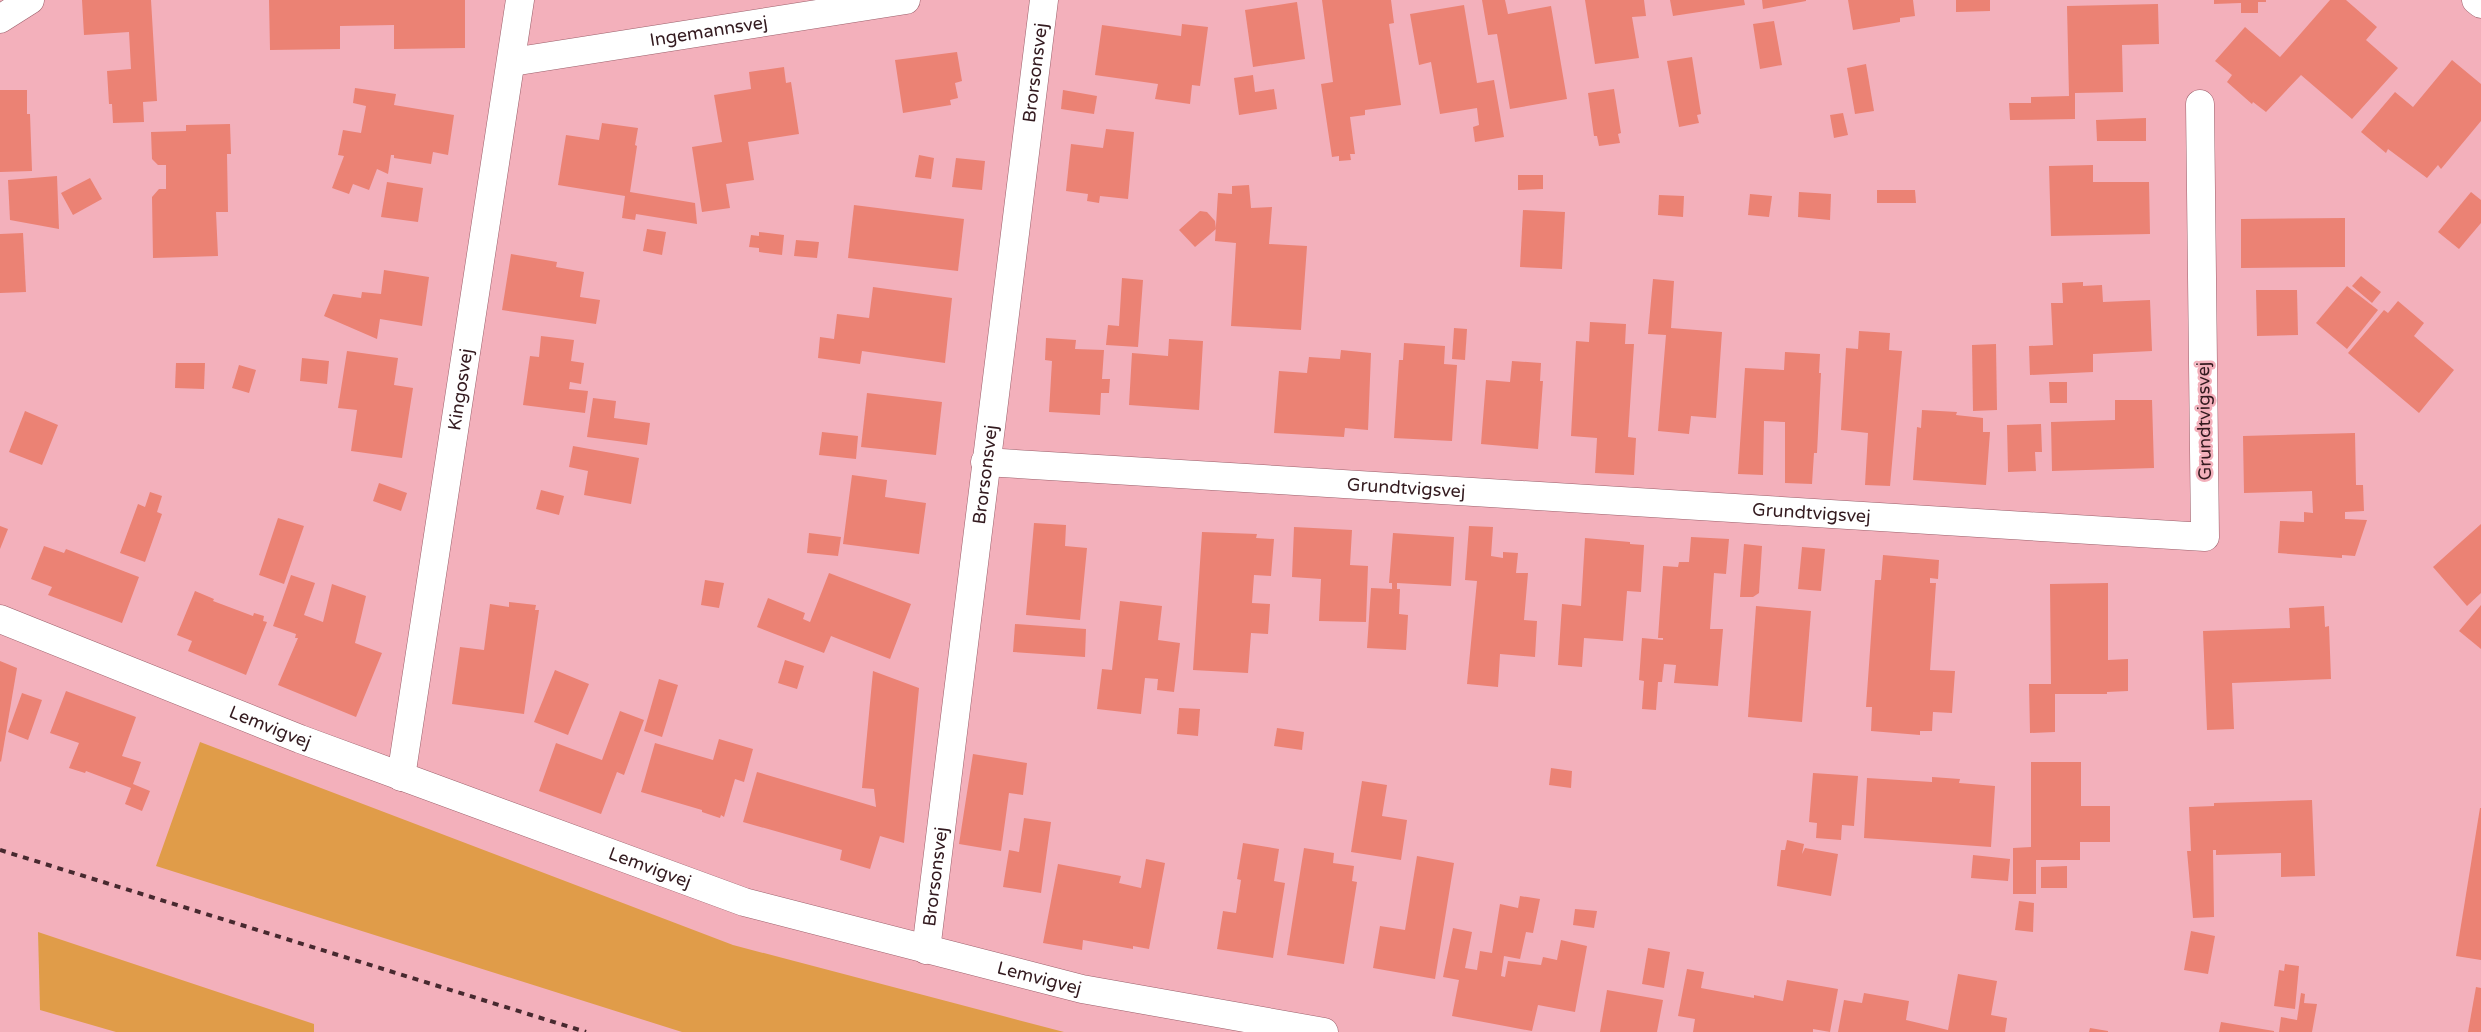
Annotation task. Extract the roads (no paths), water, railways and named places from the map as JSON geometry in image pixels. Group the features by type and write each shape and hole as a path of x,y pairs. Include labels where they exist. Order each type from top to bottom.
{"street":[{"path":"0,19 30,0"},
{"name":"Kingosvej","path":"401,777 520,0"},
{"name":"Ingemannsvej","path":"512,62 906,0"},
{"name":"Brorsonsvej","path":"926,950 985,462 1044,0"},
{"path":"2476,0 2481,4"},
{"name":"Grundtvigsvej","path":"985,462 2205,537 2200,104"},
{"name":"Lemvigvej","path":"0,619 401,777 744,902 1082,989 1324,1032"}],"railway":[{"path":"0,850 586,1032"}]}
